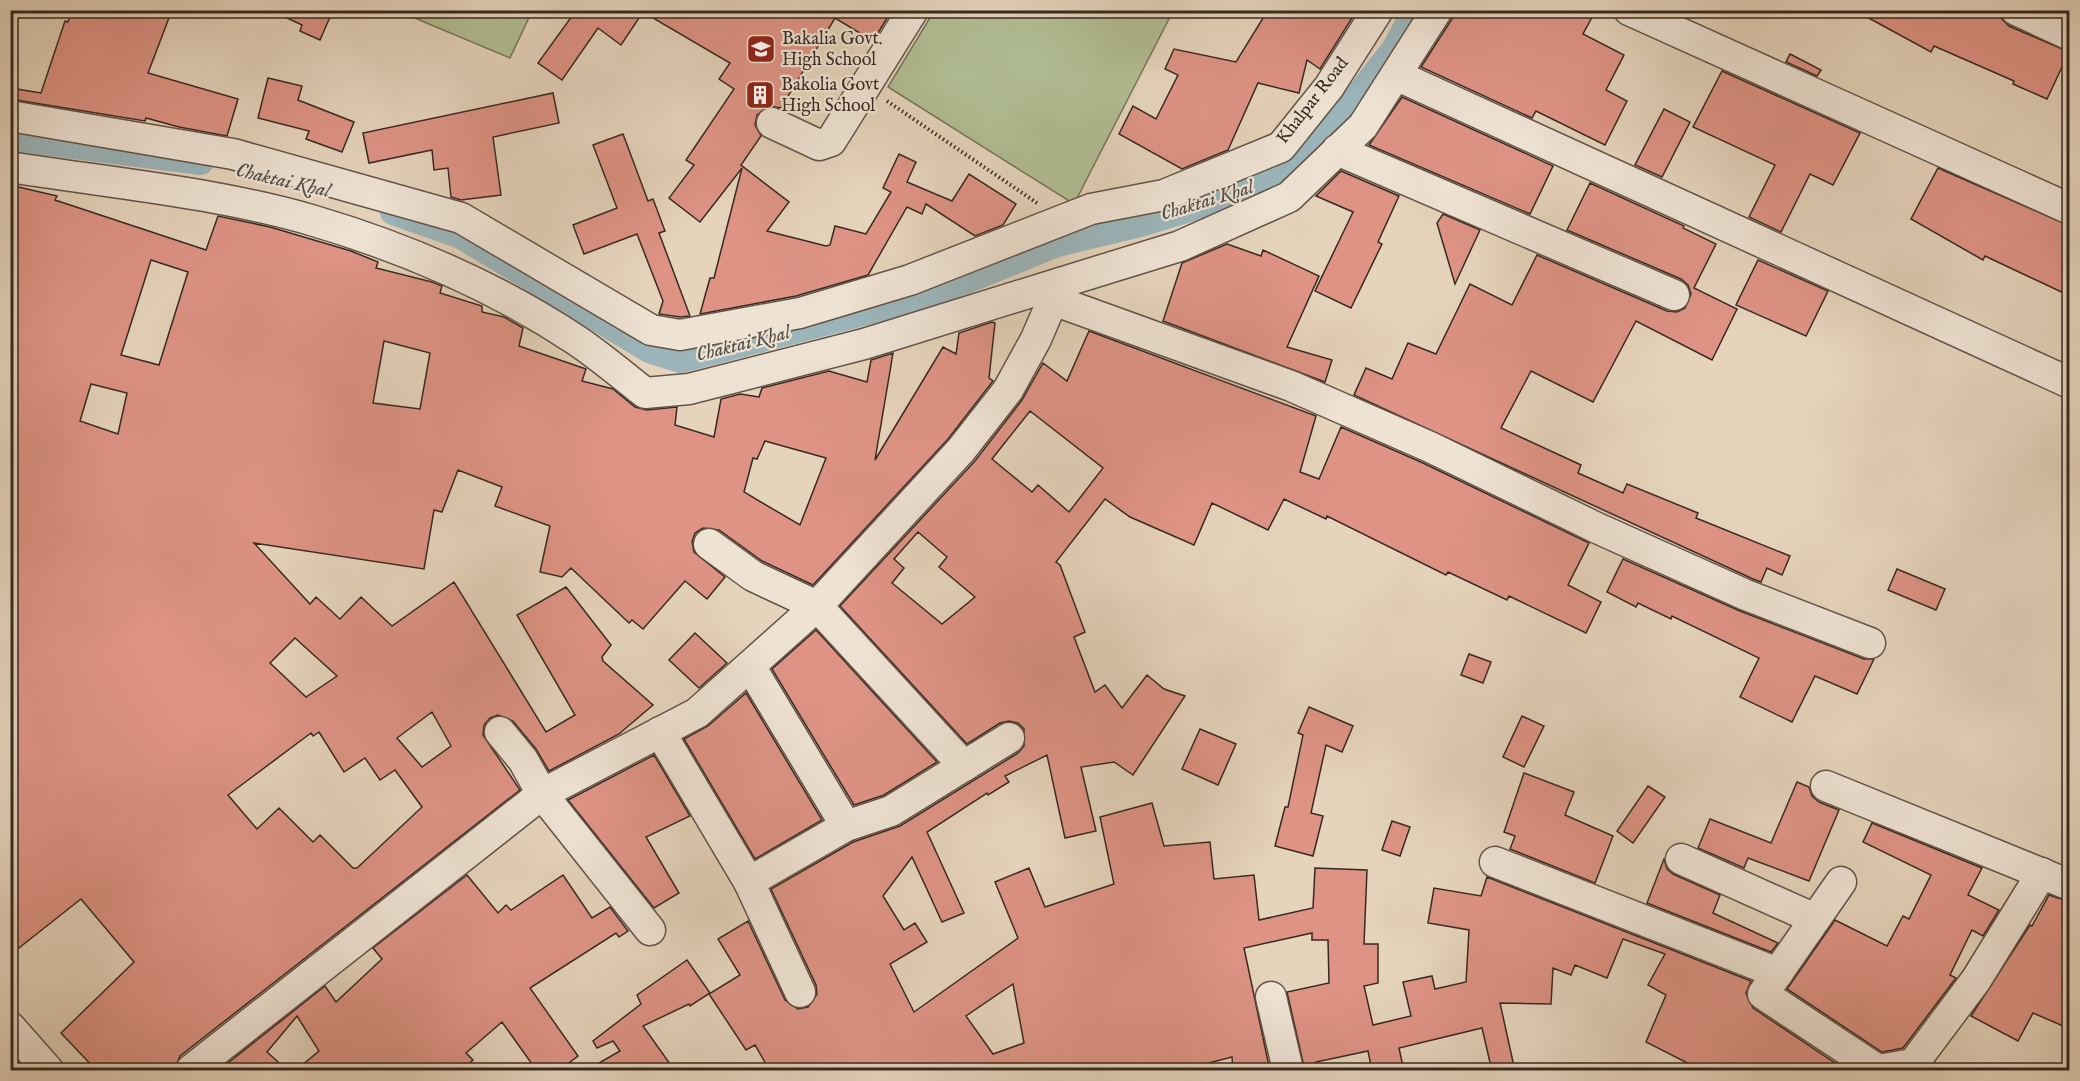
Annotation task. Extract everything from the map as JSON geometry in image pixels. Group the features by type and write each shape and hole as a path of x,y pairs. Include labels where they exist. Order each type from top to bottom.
{"street":[{"path":"772,123 819,145 826,145 831,141 913,10"},
{"name":"Khalpar Road","path":"10,116 232,154 461,218 651,330 680,335 800,313 910,280 1091,209 1164,195 1281,147 1329,87 1378,10"},
{"path":"10,167 219,199 311,220 398,249 493,291 576,340 645,393 689,388 864,344 1057,291 1180,246 1289,197 1363,126 1437,10"},
{"path":"1629,10 2070,209"},
{"path":"2016,10 2070,35"},
{"path":"1396,75 2070,383"},
{"path":"1338,150 1674,295"},
{"path":"191,1071 542,794 697,713 817,606 961,450 1008,390 1057,291"},
{"path":"1057,291 1291,386 1430,447 1597,528 1746,595 1870,643"},
{"path":"709,544 753,576 817,606 964,766"},
{"path":"750,666 846,826"},
{"path":"500,732 523,760 542,794 650,930"},
{"path":"660,732 748,882 800,992"},
{"path":"748,882 846,826 891,811 1009,738"},
{"path":"1826,786 2070,885"},
{"path":"1681,859 1815,920"},
{"path":"1495,862 1778,973"},
{"path":"1841,882 1763,994 1878,1070 1912,1064 1976,980 2042,873"},
{"path":"1271,997 1288,1071"},
{"path":"10,1027 48,1071"}],"path":[{"path":"866,87 1063,220"}],"green space":[{"path":"398,11 532,11 510,58"},
{"path":"934,11 1173,11 1074,204 888,87"}],"building":[{"path":"72,10 172,10 148,73 238,99 227,136 146,118 145,121 10,99 10,88 41,93 65,21 68,22"},
{"path":"270,10 333,10 320,40 300,31 302,25"},
{"path":"572,10 892,10 873,41 835,18 781,108 770,106 757,115 755,125 761,136 741,165 789,202 767,231 826,246 830,245 835,226 866,234 891,192 883,188 899,154 916,162 907,182 952,201 969,174 1016,204 1003,225 975,236 926,204 922,214 907,207 868,275 796,296 700,314 710,278 714,278 742,168 700,222 669,198 694,165 686,160 734,89 719,79 730,63 643,12 621,45 598,28 562,80 538,63 575,12"},
{"path":"1268,10 1357,10 1320,69 1307,60 1299,93 1258,83 1228,150 1182,169 1119,134 1133,106 1156,119 1178,75 1165,69 1174,49 1236,62"},
{"path":"1454,10 1596,10 1583,34 1624,55 1606,90 1627,101 1605,145 1536,111 1532,118 1421,67 1452,19"},
{"path":"1854,10 1999,10 2002,19 2009,26 2069,52 2047,99 2013,84 2014,81 1934,46 1931,52"},
{"path":"1790,54 1821,70 1817,76 1786,62"},
{"path":"1722,71 1860,133 1833,185 1810,174 1781,232 1749,217 1775,165 1693,127"},
{"path":"268,78 302,86 298,100 354,122 342,152 306,139 309,131 258,118"},
{"path":"553,93 559,123 493,137 501,195 461,200 451,197 448,168 434,170 432,150 369,163 363,133"},
{"path":"1402,97 1553,166 1530,214 1369,145"},
{"path":"1664,109 1690,122 1662,177 1635,165"},
{"path":"623,134 648,201 653,199 665,231 659,233 690,316 659,314 663,301 637,234 584,254 573,225 617,208 593,145"},
{"path":"1938,168 2070,226 2070,296 1985,256 1983,260 1911,219"},
{"path":"1341,171 1399,196 1378,242 1382,244 1351,308 1315,291 1353,212 1316,196"},
{"path":"1590,183 1684,226 1683,228 1716,244 1694,288 1737,309 1712,360 1636,321 1593,402 1531,371 1501,428 1581,465 1578,473 1623,493 1627,484 1698,513 1696,518 1790,556 1782,575 1767,568 1761,582 1753,579 1354,395 1366,368 1392,379 1408,343 1436,354 1470,284 1512,305 1537,255 1667,311 1677,312 1685,308 1691,294 1688,285 1681,279 1567,230"},
{"path":"10,185 57,196 55,200 206,250 218,216 270,227 351,251 378,262 376,268 432,282 442,286 440,293 482,306 482,312 504,317 523,328 519,346 586,369 582,381 613,389 635,407 647,410 677,407 675,425 714,437 721,399 740,394 759,397 762,388 829,371 867,382 871,360 893,353 875,460 943,347 956,354 959,333 995,323 989,378 993,381 948,439 813,585 762,561 719,530 703,528 695,533 692,542 694,552 725,577 707,599 685,581 643,629 632,620 629,623 571,568 562,577 540,572 550,526 495,506 502,487 458,470 442,512 434,510 424,569 254,543 310,604 316,597 340,619 361,597 392,626 454,582 546,732 575,715 517,615 566,587 611,645 602,657 603,661 653,705 619,734 549,771 536,749 513,721 498,715 490,718 484,725 483,735 520,790 180,1056 174,1071 97,1071 61,1033 134,962 81,899 10,955","holes":["151,260 188,272 159,365 121,355","384,341 430,353 420,409 373,403","91,384 127,393 118,434 80,421","765,441 826,458 800,525 744,492 753,458 757,459","295,638 337,676 306,697 270,663","432,712 451,746 422,767 397,738","319,732 344,772 365,758 380,780 395,770 422,807 357,868 353,868 320,835 313,842 279,808 257,829 228,795 311,733 313,736"]},
{"path":"1443,214 1480,230 1455,284 1437,223"},
{"path":"1227,244 1261,256 1263,250 1319,276 1287,347 1332,360 1325,382 1163,321 1182,263"},
{"path":"1758,260 1828,291 1806,336 1736,305"},
{"path":"1089,331 1316,416 1300,472 1319,479 1341,427 1423,463 1589,543 1568,585 1601,602 1586,633 1509,596 1507,600 1448,572 1446,575 1327,516 1326,519 1284,499 1268,530 1212,503 1194,545 1130,517 1105,499 1056,562 1060,565 1085,632 1074,637 1095,692 1105,685 1122,708 1147,675 1164,689 1185,696 1133,775 1114,762 1081,767 1096,831 1065,838 1047,755 1005,776 1009,782 988,795 987,793 927,832 964,913 942,922 912,857 883,896 904,930 915,923 927,942 890,964 914,1012 1018,938 995,882 1029,868 1045,907 1114,884 1100,817 1152,803 1164,846 1210,842 1214,879 1254,875 1259,920 1313,908 1315,868 1367,870 1364,944 1378,944 1378,983 1364,986 1373,1025 1411,1016 1403,982 1432,976 1435,989 1466,982 1469,930 1428,923 1434,888 1481,896 1487,877 1751,981 1746,993 1753,1008 1847,1071 1703,1071 1646,1042 1666,995 1648,985 1665,954 1623,939 1607,978 1575,965 1571,975 1553,968 1551,1004 1500,1003 1515,1071 1492,1071 1482,1028 1399,1048 1404,1071 1372,1071 1368,1051 1316,1062 1318,1071 1305,1071 1287,992 1329,983 1328,940 1312,940 1312,933 1244,948 1270,1071 1233,1071 1232,1057 1178,1071 770,1071 755,1045 746,1050 709,994 740,975 718,939 748,921 785,1000 798,1009 808,1007 817,994 816,985 771,889 853,842 900,826 1018,753 1024,746 1024,729 1018,723 1009,721 1000,723 967,744 840,606 975,461 1022,400 1043,363 1067,381","holes":["1030,411 1103,468 1069,512 1038,485 1032,492 992,459","918,532 947,557 939,567 975,597 942,624 892,583 904,568 894,559","1013,984 1024,1043 993,1054 966,1016"]},
{"path":"1623,559 1740,611 1864,659 1874,659 1857,694 1815,676 1792,722 1740,697 1759,658 1672,616 1671,619 1638,603 1636,607 1607,592"},
{"path":"1897,569 1945,589 1936,610 1888,590"},
{"path":"816,630 937,762 884,795 854,805 772,669"},
{"path":"695,633 727,663 699,688 669,660"},
{"path":"1469,654 1491,662 1483,683 1461,675"},
{"path":"746,693 822,820 755,859 684,739 708,726"},
{"path":"1309,707 1353,726 1342,752 1326,745 1311,813 1323,816 1313,856 1275,846 1285,807 1288,807 1303,735 1298,733"},
{"path":"1522,716 1544,726 1524,767 1503,757"},
{"path":"1200,729 1236,744 1218,785 1182,769"},
{"path":"654,755 690,816 646,837 679,893 654,908 568,800"},
{"path":"1524,773 1574,792 1565,815 1613,836 1595,883 1510,849 1515,836 1504,832"},
{"path":"1797,782 1809,787 1812,796 1819,802 1839,810 1809,881 1748,858 1744,868 1698,848 1710,819 1771,843"},
{"path":"1648,786 1665,797 1633,843 1617,831"},
{"path":"1392,821 1410,827 1400,856 1382,850"},
{"path":"1872,823 1982,868 1968,895 1999,910 1983,936 1972,930 1950,975 1956,978 1903,1048 1882,1052 1787,989 1835,920 1887,946 1903,916 1909,919 1931,875 1863,842"},
{"path":"1664,859 1667,869 1673,874 1720,895 1713,913 1778,943 1771,952 1647,903"},
{"path":"467,875 498,913 506,905 511,910 563,875 592,918 610,907 628,931 619,937 616,933 530,988 578,1056 558,1071 537,1071 502,1022 466,1053 473,1060 460,1071 295,1071 319,1051 297,1016 267,1052 288,1071 218,1071 325,986 336,1002 382,959 373,948"},
{"path":"2049,895 2070,902 2070,1029 2033,1013 2018,1041 1971,1016 2030,925 2032,926"},
{"path":"687,960 710,993 690,1006 689,1004 643,1026 675,1071 585,1071 620,1051 613,1041 597,1048 593,1041 641,1004 637,995"}],"waterway":[{"name":"Chaktai Khal","path":"393,212 461,236 649,350 681,360 929,296 1057,244 1140,224 1239,194 1303,166 1395,48 1415,10"},
{"name":"Chaktai Khal","path":"10,138 201,162"}],"place":[{"name":"Bakalia Govt. High School","path":"761,49"},
{"name":"Bakolia Govt High School","path":"760,95"}]}
